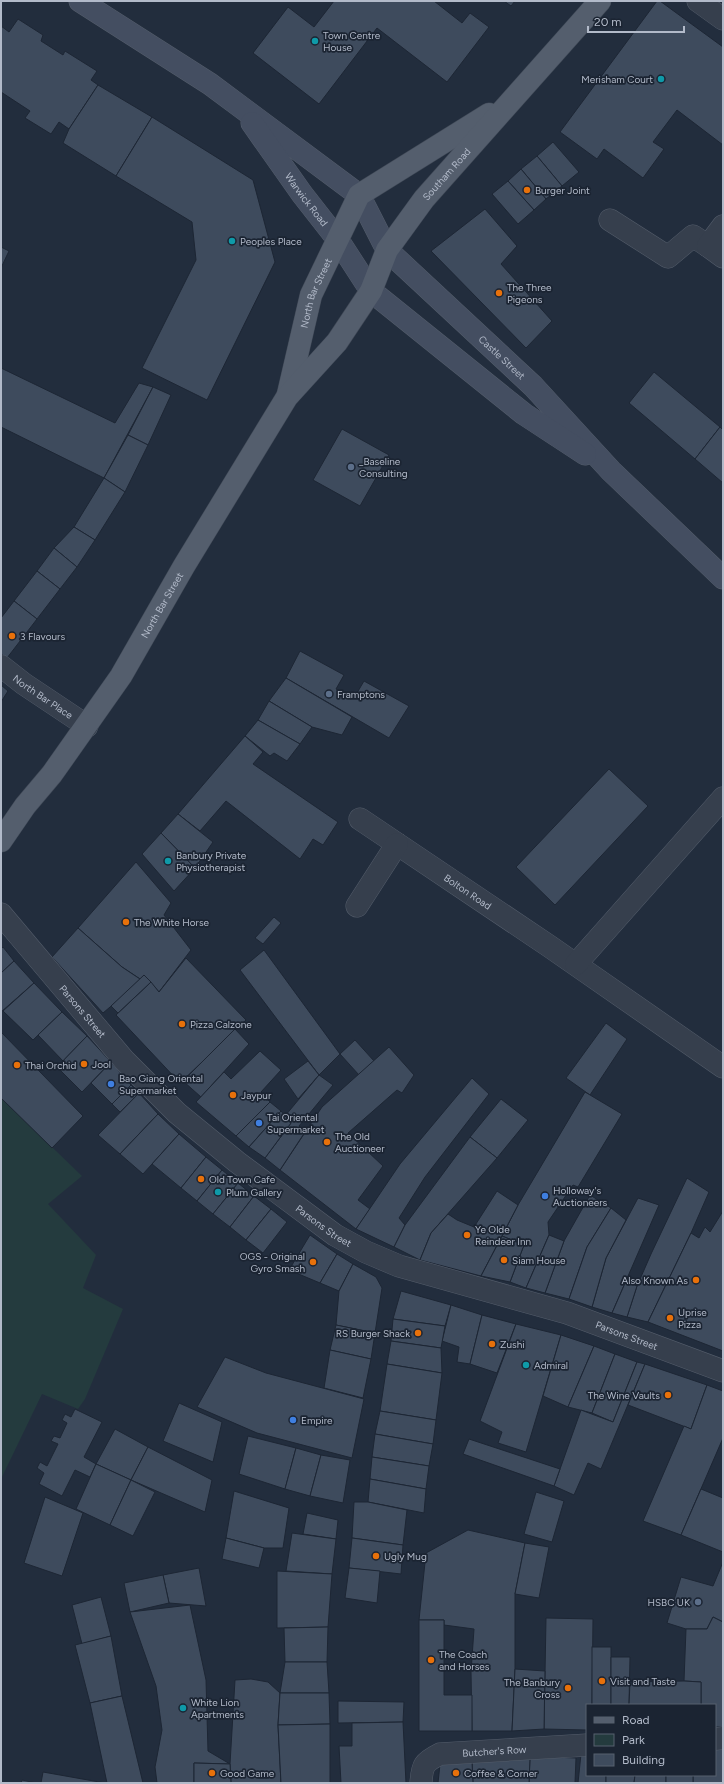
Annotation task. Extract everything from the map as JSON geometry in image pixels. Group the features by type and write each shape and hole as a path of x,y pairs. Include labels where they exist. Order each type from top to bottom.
{"main road":[{"name":"Southam Road","path":"387,250 424,200 511,101 556,53 600,1"},
{"name":"Southam Road","path":"359,195 511,101"},
{"name":"North Bar Street","path":"287,397 311,295 359,195"},
{"name":"North Bar Street","path":"1,841 25,806 52,774 87,726 121,676 184,566 287,397 337,342 371,291 387,250"},
{"name":"North Bar Street","path":"1,819 25,806"}],"street":[{"name":"Warwick Road","path":"80,1 210,84 359,195 387,250"},
{"path":"698,1 723,19"},
{"name":"Warwick Road","path":"241,107 302,194 338,240 371,291"},
{"path":"610,220 668,257 693,236 715,252 723,226"},
{"name":"Castle Street","path":"387,250 533,386 611,471 723,578"},
{"name":"Castle Street","path":"371,291 524,414 611,471"},
{"name":"North Bar Place","path":"1,666 24,684 87,726"},
{"path":"576,964 723,798"},
{"name":"Bolton Road","path":"360,819 576,964 723,1067"},
{"path":"357,906 397,844"},
{"name":"Parsons Street","path":"1,914 124,1060 177,1113 237,1162 335,1235 366,1252 398,1266 567,1313 723,1372"},
{"name":"Butcher's Row","path":"420,1783 422,1772 427,1760 440,1754 586,1745"}],"green space":[{"path":"1,1098 82,1176 48,1204 96,1255 83,1288 123,1309 85,1399 78,1409 42,1394 2,1477"}],"building":[{"name":"Town Centre House","path":"334,1 434,1 462,23 470,13 489,27 447,82 377,28 319,104 253,53 288,7 314,27"},
{"path":"504,1 515,1 511,6"},
{"name":"Merisham Court","path":"657,1 660,1 723,47 723,145 677,110 653,142 664,149 643,178 604,149 597,159 560,132"},
{"path":"18,19 43,35 41,41 63,55 65,51 97,71 91,80 98,85 69,129 59,122 51,134 25,118 30,111 1,92 1,26 9,32"},
{"path":"98,85 152,117 116,176 63,143 69,129"},
{"name":"Peoples Place","path":"152,117 253,180 275,262 207,400 142,368 196,260 192,222 116,176"},
{"path":"553,142 579,172 562,186 537,156"},
{"path":"537,156 562,186 546,199 521,169"},
{"name":"Burger Joint","path":"521,169 546,199 534,210 508,181"},
{"path":"508,181 534,210 518,224 492,194"},
{"name":"The Three Pigeons","path":"485,209 517,246 501,264 552,321 526,348 431,251"},
{"path":"1,247 9,251 1,268"},
{"path":"1,368 115,423 139,383 153,387 104,478 1,427"},
{"path":"654,372 720,427 695,459 629,403"},
{"path":"153,387 171,395 148,445 128,435"},
{"path":"720,427 723,430 723,483 695,459"},
{"name":"_Baseline Consulting","path":"342,429 389,455 360,506 313,480"},
{"path":"128,435 148,445 125,492 104,478"},
{"path":"104,478 125,492 95,540 74,527"},
{"path":"74,527 95,540 77,567 54,548"},
{"path":"54,548 77,567 60,589 37,571"},
{"path":"37,571 60,589 37,619 14,601"},
{"name":"3 Flavours","path":"14,601 37,619 7,658 1,654 1,618"},
{"name":"Framptons","path":"300,651 344,675 336,689 354,698 364,681 409,706 389,738 286,678"},
{"path":"286,678 352,717 342,735 312,727 269,701"},
{"path":"1,685 8,691 1,702"},
{"path":"269,701 312,727 300,744 258,720"},
{"path":"258,720 300,744 287,761 274,753 270,756 245,736"},
{"path":"245,736 263,752 253,764 338,822 323,845 313,839 300,859 226,801 200,831 178,814"},
{"path":"609,769 648,806 555,905 516,867"},
{"path":"178,814 213,842 195,868 161,833"},
{"name":"Banbury Private Physiotherapist","path":"161,833 195,868 174,891 142,854"},
{"name":"The White Horse","path":"136,862 171,903 164,915 191,950 159,992 144,975 140,979 122,967 78,928"},
{"path":"274,917 281,923 263,944 255,938"},
{"path":"78,928 122,967 140,979 103,1013 52,957"},
{"path":"3,947 14,961 1,973 1,949"},
{"path":"264,950 340,1054 319,1075 240,970"},
{"name":"Pizza Calzone","path":"186,958 246,1020 180,1083 116,1015 151,982 159,992"},
{"path":"14,961 34,983 1,1012 1,973"},
{"path":"144,975 151,982 118,1013 111,1006"},
{"path":"34,983 62,1012 33,1040 3,1011"},
{"path":"62,1012 87,1036 63,1061 38,1035"},
{"path":"606,1023 627,1039 590,1095 566,1078"},
{"path":"235,1029 249,1044 201,1097 183,1081"},
{"name":"Thai Orchid","path":"1,1032 83,1116 52,1148 1,1098"},
{"name":"Jool","path":"87,1036 111,1062 82,1092 57,1067"},
{"path":"355,1040 374,1061 359,1075 340,1054"},
{"name":"The Old Auctioneer","path":"389,1047 414,1075 402,1093 397,1090 348,1133 383,1166 358,1200 370,1209 356,1229 280,1170 322,1107"},
{"name":"Jaypur","path":"260,1051 281,1070 261,1092 270,1102 236,1136 196,1102 224,1072 231,1079"},
{"path":"308,1061 319,1075 298,1099 284,1079"},
{"name":"Bao Giang Oriental Supermarket","path":"111,1062 131,1085 112,1104 91,1083"},
{"path":"319,1075 333,1085 299,1126 305,1132 280,1170 265,1158 291,1123 285,1116"},
{"path":"472,1078 489,1094 425,1177 399,1218 405,1225 394,1247 356,1229 400,1164"},
{"path":"131,1085 139,1093 120,1112 112,1104"},
{"name":"Holloway's Auctioneers","path":"585,1092 622,1114 578,1187 573,1185 548,1222 549,1235 526,1288 510,1282 524,1245 502,1236 518,1205"},
{"path":"139,1093 158,1114 120,1154 98,1135"},
{"path":"501,1099 528,1120 497,1158 470,1137"},
{"name":"Tai Oriental Supermarket","path":"270,1102 281,1111 249,1147 236,1136"},
{"path":"281,1111 291,1123 265,1158 249,1147"},
{"path":"158,1114 179,1134 143,1174 120,1154"},
{"path":"179,1134 206,1157 181,1188 152,1164"},
{"path":"470,1137 497,1158 431,1233 420,1260 394,1247 405,1225"},
{"name":"Old Town Cafe","path":"206,1157 222,1170 197,1201 181,1188"},
{"name":"Plum Gallery","path":"222,1170 238,1183 213,1214 197,1201"},
{"path":"687,1178 709,1192 648,1322 627,1317 637,1286"},
{"path":"238,1183 254,1196 230,1227 213,1214"},
{"name":"Ye Olde Reindeer Inn","path":"497,1191 518,1205 481,1276 420,1260 431,1233 448,1214 457,1220 474,1227"},
{"path":"590,1195 611,1208 587,1247 569,1299 545,1293 564,1241"},
{"path":"254,1196 271,1209 246,1240 230,1227"},
{"path":"638,1198 659,1205 612,1313 592,1307 606,1258"},
{"path":"611,1208 626,1220 606,1258 592,1307 569,1299 587,1247"},
{"path":"271,1209 287,1222 263,1253 246,1240"},
{"name":"Also Known As","path":"723,1211 723,1351 648,1322 691,1233 699,1238 705,1227 710,1232"},
{"name":"OGS - Original Gyro Smash","path":"310,1235 337,1254 320,1283 289,1270"},
{"path":"549,1235 564,1241 545,1293 526,1288"},
{"name":"Siam House","path":"502,1236 524,1245 510,1282 481,1276"},
{"path":"337,1254 353,1264 339,1291 320,1283"},
{"path":"353,1264 376,1277 382,1288 375,1333 336,1325 339,1291"},
{"path":"626,1281 637,1286 627,1317 612,1313"},
{"path":"401,1291 451,1305 445,1326 393,1319"},
{"path":"451,1305 482,1315 470,1364 457,1362 459,1347 442,1341"},
{"name":"Zushi","path":"482,1315 516,1324 497,1373 470,1364"},
{"name":"RS Burger Shack","path":"393,1319 445,1326 441,1348 391,1341"},
{"name":"Admiral","path":"516,1324 561,1335 526,1452 498,1443 502,1432 480,1421"},
{"path":"336,1325 375,1333 371,1359 330,1350"},
{"path":"561,1335 594,1346 568,1407 543,1396"},
{"path":"391,1341 441,1348 442,1373 387,1364"},
{"path":"594,1346 615,1354 592,1413 568,1407"},
{"path":"330,1350 371,1359 363,1398 324,1388"},
{"path":"615,1354 637,1362 613,1422 592,1413"},
{"name":"Empire","path":"225,1357 266,1373 364,1399 352,1458 257,1433 197,1407"},
{"path":"637,1362 645,1364 601,1469 588,1463 574,1495 554,1486 581,1410 613,1422"},
{"path":"387,1364 442,1373 436,1420 380,1411"},
{"name":"The Wine Vaults","path":"645,1364 707,1385 691,1429 628,1405"},
{"path":"707,1385 723,1391 723,1438 681,1535 643,1521 684,1426 691,1429"},
{"path":"179,1403 222,1422 213,1462 163,1441"},
{"path":"75,1409 102,1422 84,1457 96,1464 90,1477 75,1470 62,1496 39,1484 44,1473 37,1468 40,1462 47,1466 58,1444 51,1441 54,1436 60,1438 67,1423 62,1420 65,1414 71,1417"},
{"path":"380,1411 436,1420 433,1444 375,1434"},
{"path":"115,1429 148,1447 131,1480 96,1464"},
{"path":"375,1434 433,1444 429,1466 372,1457"},
{"path":"248,1436 296,1448 285,1489 239,1474"},
{"path":"469,1439 560,1469 554,1486 463,1454"},
{"path":"148,1447 212,1480 205,1512 131,1480"},
{"path":"296,1448 321,1455 310,1496 285,1489"},
{"path":"321,1455 350,1460 343,1503 310,1496"},
{"path":"372,1457 429,1466 426,1489 370,1479"},
{"path":"96,1464 131,1480 110,1525 76,1509"},
{"path":"370,1479 426,1489 424,1513 368,1502"},
{"path":"131,1480 155,1492 133,1536 110,1525"},
{"path":"701,1489 723,1498 723,1552 681,1535"},
{"path":"234,1491 289,1508 283,1548 264,1548 226,1538"},
{"path":"536,1492 564,1501 552,1542 524,1534"},
{"path":"45,1497 83,1513 62,1576 24,1563"},
{"path":"354,1502 368,1502 407,1510 403,1545 352,1538"},
{"path":"307,1513 338,1520 336,1539 303,1534"},
{"path":"468,1530 525,1543 515,1594 515,1669 512,1731 472,1731 471,1672 474,1629 444,1625 444,1620 419,1620 426,1553"},
{"path":"292,1533 336,1539 332,1574 286,1571"},
{"path":"226,1538 264,1548 259,1568 222,1559"},
{"name":"Ugly Mug","path":"352,1538 403,1545 401,1574 349,1568"},
{"path":"525,1543 549,1547 539,1598 515,1594"},
{"name":"HSBC UK","path":"723,1562 723,1622 713,1617 707,1629 686,1629 667,1623 681,1577 713,1586"},
{"path":"199,1568 206,1606 169,1603 163,1575"},
{"path":"349,1568 380,1571 377,1603 345,1598"},
{"path":"277,1571 332,1574 328,1627 277,1628"},
{"path":"163,1575 169,1603 130,1612 124,1583"},
{"path":"101,1597 111,1636 82,1644 72,1605"},
{"name":"White Lion Apartments","path":"190,1605 206,1680 208,1751 230,1764 194,1763 194,1783 157,1783 155,1767 162,1730 156,1686 130,1612"},
{"path":"713,1617 723,1622 723,1727 716,1727 716,1704 701,1704 701,1682 684,1681 686,1629 707,1629"},
{"name":"The Banbury Cross","path":"546,1618 593,1619 592,1704 586,1704 586,1730 544,1729"},
{"name":"The Coach and Horses","path":"419,1620 444,1620 444,1695 472,1695 472,1731 419,1731"},
{"path":"328,1627 327,1662 285,1662 284,1628"},
{"path":"111,1636 122,1696 90,1703 75,1645"},
{"name":"Visit and Taste","path":"592,1647 611,1647 611,1704 592,1704"},
{"path":"611,1657 630,1657 629,1704 611,1704"},
{"path":"285,1662 327,1662 329,1693 280,1693"},
{"path":"515,1669 545,1671 544,1729 512,1731"},
{"path":"251,1679 268,1682 280,1693 278,1725 281,1783 231,1783 230,1764 235,1680"},
{"path":"630,1682 701,1682 701,1704 629,1704"},
{"path":"280,1693 329,1693 330,1724 278,1725"},
{"path":"122,1696 143,1783 107,1783 90,1703"},
{"path":"338,1701 404,1702 403,1722 338,1723"},
{"path":"403,1722 406,1783 341,1783 339,1746 352,1746 352,1723"},
{"path":"330,1724 330,1783 281,1783 278,1725"},
{"path":"716,1744 723,1744 723,1783 693,1783 693,1776 716,1776"},
{"path":"581,1754 586,1754 586,1776 606,1776 606,1783 578,1783"},
{"path":"530,1756 576,1758 575,1783 529,1783"},
{"path":"530,1758 529,1783 473,1783 472,1762"},
{"name":"Coffee & Corner","path":"472,1762 473,1783 438,1783 440,1764"},
{"name":"Good Game","path":"194,1763 230,1764 231,1783 194,1783"},
{"path":"43,1772 105,1783 41,1783"},
{"path":"606,1776 635,1776 634,1783 606,1783"},
{"path":"635,1776 666,1776 666,1783 634,1783"},
{"path":"666,1776 693,1776 693,1783 666,1783"},
{"path":"22,1780 36,1783 21,1783"}],"place":[{"name":"Town Centre House","path":"315,41"},
{"name":"Merisham Court","path":"661,79"},
{"name":"Burger Joint","path":"527,190"},
{"name":"Peoples Place","path":"232,241"},
{"name":"The Three Pigeons","path":"499,293"},
{"name":"_Baseline Consulting","path":"351,467"},
{"name":"3 Flavours","path":"12,636"},
{"name":"Framptons","path":"329,694"},
{"name":"Banbury Private Physiotherapist","path":"168,861"},
{"name":"The White Horse","path":"126,922"},
{"name":"Pizza Calzone","path":"182,1024"},
{"name":"Jool","path":"84,1064"},
{"name":"Thai Orchid","path":"17,1065"},
{"name":"Bao Giang Oriental Supermarket","path":"111,1084"},
{"name":"Jaypur","path":"233,1095"},
{"name":"Tai Oriental Supermarket","path":"259,1123"},
{"name":"The Old Auctioneer","path":"327,1142"},
{"name":"Old Town Cafe","path":"201,1179"},
{"name":"Plum Gallery","path":"218,1192"},
{"name":"Holloway's Auctioneers","path":"545,1196"},
{"name":"Ye Olde Reindeer Inn","path":"467,1235"},
{"name":"Siam House","path":"504,1260"},
{"name":"OGS - Original Gyro Smash","path":"313,1262"},
{"name":"Also Known As","path":"696,1280"},
{"name":"Uprise Pizza","path":"670,1318"},
{"name":"RS Burger Shack","path":"418,1333"},
{"name":"Zushi","path":"492,1344"},
{"name":"Admiral","path":"526,1365"},
{"name":"The Wine Vaults","path":"668,1395"},
{"name":"Empire","path":"293,1420"},
{"name":"Ugly Mug","path":"376,1556"},
{"name":"HSBC UK","path":"698,1602"},
{"name":"The Coach and Horses","path":"431,1660"},
{"name":"Visit and Taste","path":"602,1681"},
{"name":"The Banbury Cross","path":"568,1688"},
{"name":"White Lion Apartments","path":"183,1708"},
{"name":"Good Game","path":"212,1773"},
{"name":"Coffee & Corner","path":"456,1773"}]}
